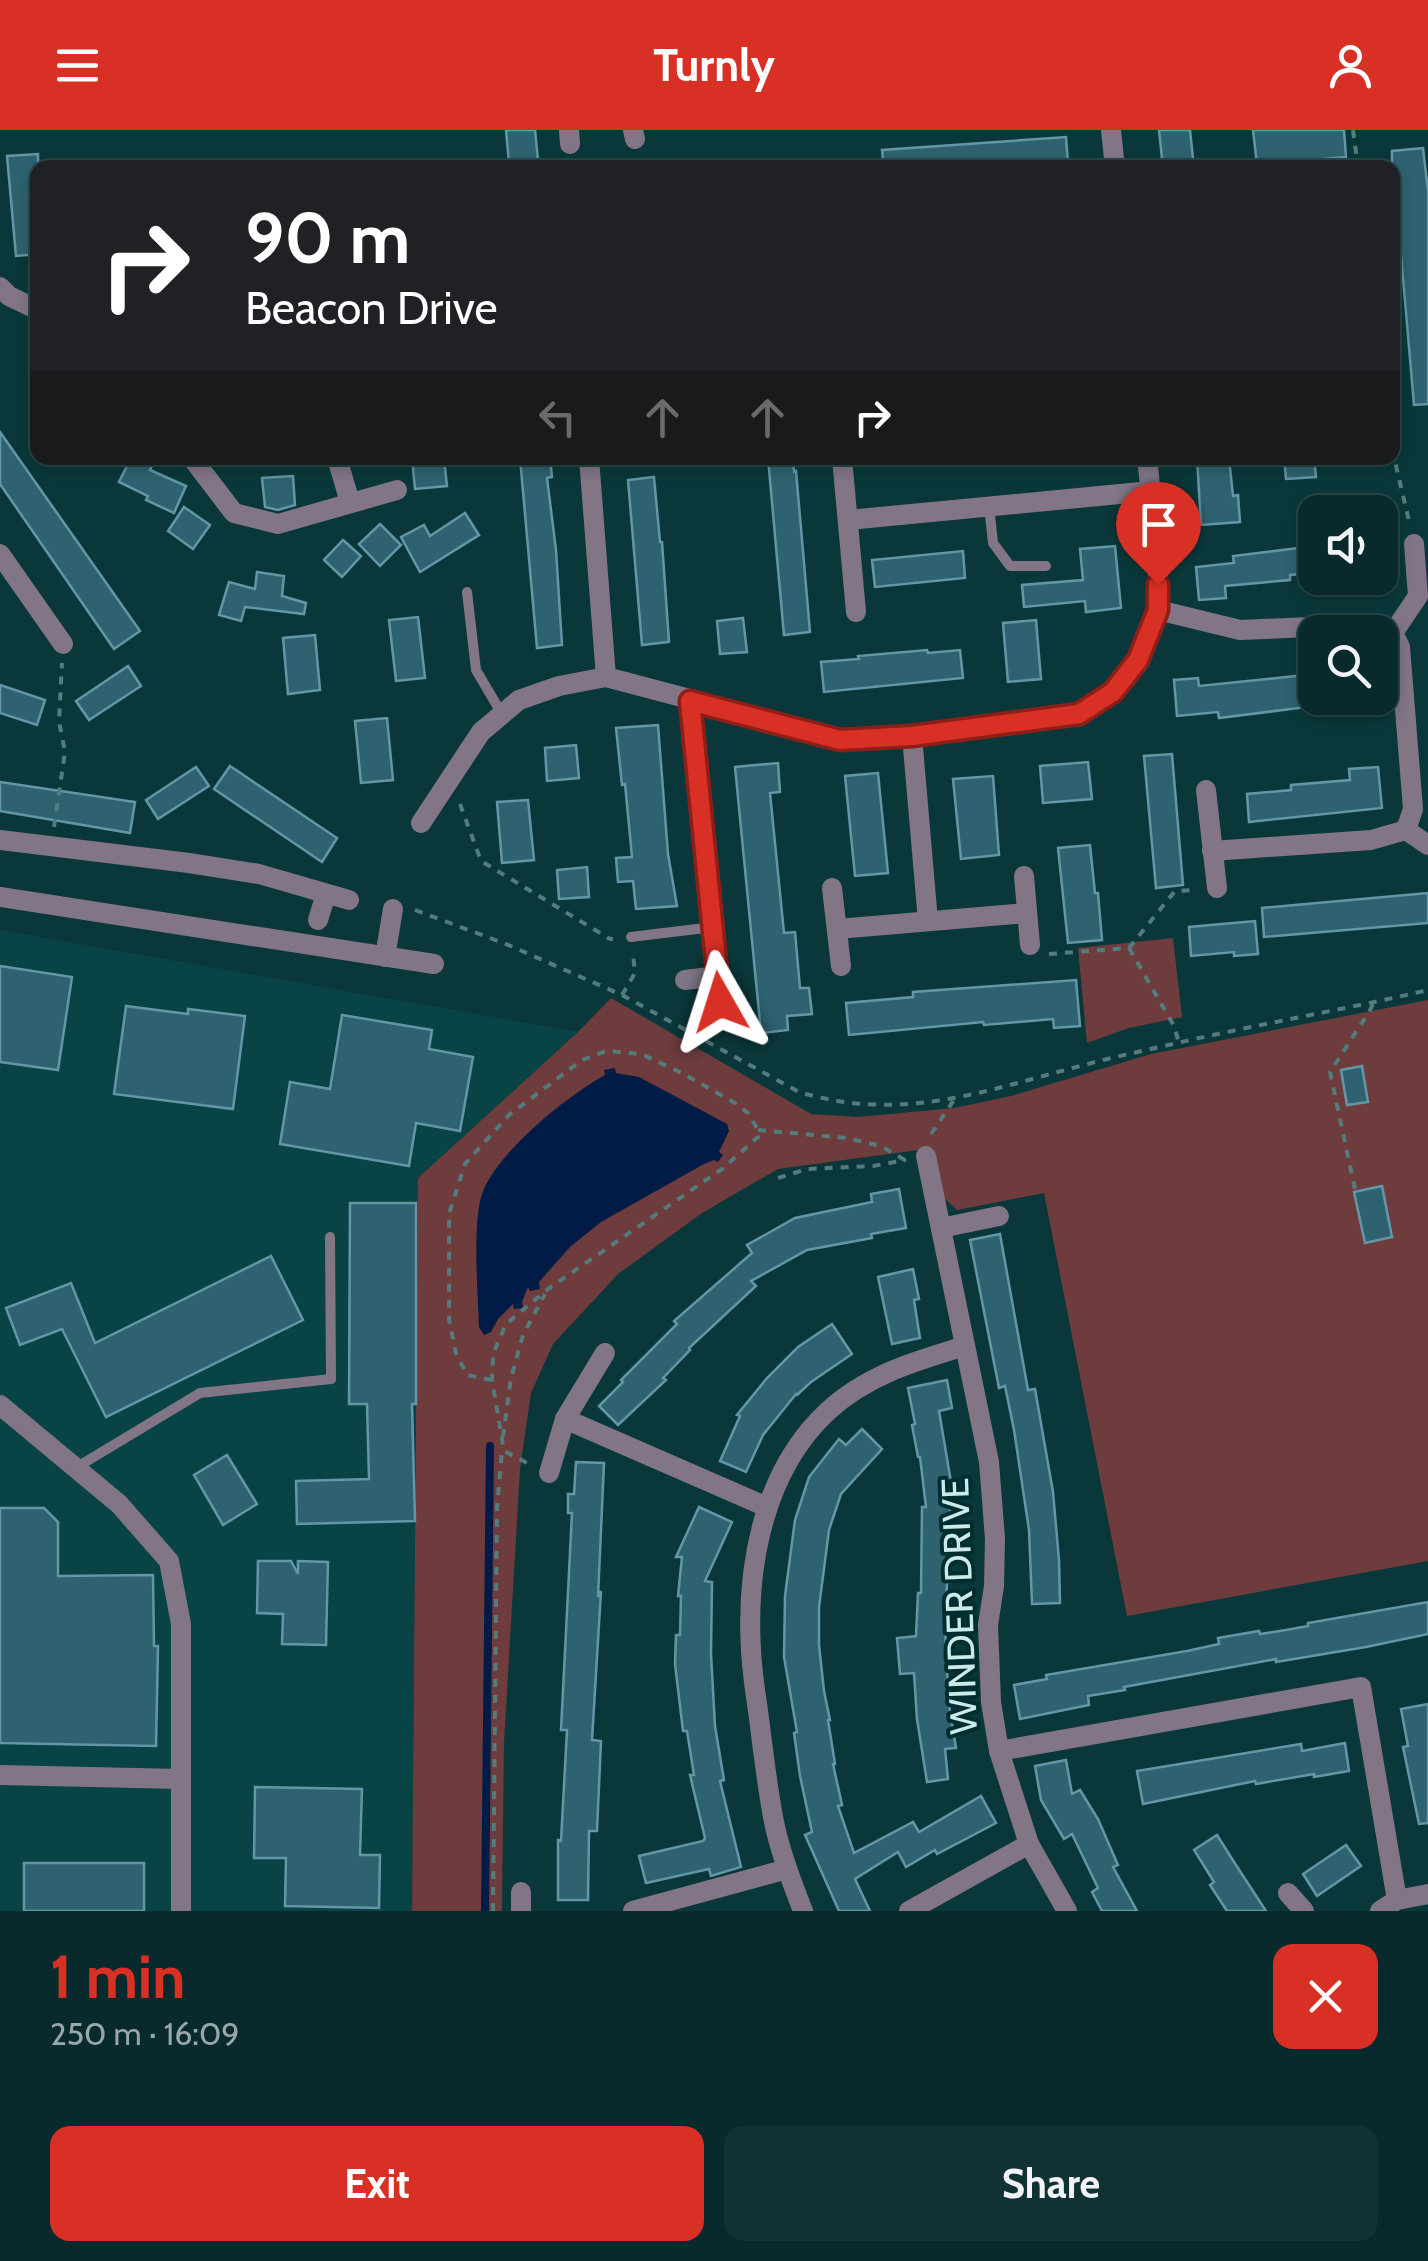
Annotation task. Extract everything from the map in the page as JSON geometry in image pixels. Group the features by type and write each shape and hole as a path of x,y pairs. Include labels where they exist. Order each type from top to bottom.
{"street":[{"path":"1111,130 1114,160"},
{"path":"0,287 30,306"},
{"path":"197,465 234,513 278,524 397,490"},
{"path":"338,465 350,502"},
{"path":"590,465 606,677"},
{"path":"843,465 856,612"},
{"path":"421,823 481,732 519,700 559,686 606,677 840,740 912,736 1079,714 1113,692 1138,660 1158,610 1158,558 1148,465"},
{"path":"848,520 1151,491"},
{"path":"1398,626 1418,596 1414,544"},
{"path":"0,554 63,644"},
{"path":"1158,610 1240,630 1298,628"},
{"path":"1398,643 1413,809 1406,830"},
{"path":"690,701 720,1002"},
{"path":"912,736 928,921"},
{"path":"1206,790 1217,888"},
{"path":"1406,830 1428,845"},
{"path":"1212,851 1371,840 1406,830"},
{"path":"0,840 259,874 348,900"},
{"path":"1024,876 1030,945"},
{"path":"832,888 840,966"},
{"path":"318,920 326,894"},
{"path":"0,897 434,964"},
{"path":"386,957 403,909"},
{"path":"836,929 1027,912"},
{"path":"685,980 718,976"},
{"name":"WINDER DRIVE","path":"916,1158 940,1228 989,1462 995,1540 988,1625 991,1702 999,1750 1029,1844 1066,1911"},
{"path":"940,1228 999,1216"},
{"path":"803,1911 773,1820 750,1649 754,1568 767,1507 782,1471 828,1411 878,1376 965,1346"},
{"path":"549,1473 565,1419 604,1353"},
{"path":"0,1404 119,1504 168,1561 181,1624 181,1911"},
{"path":"565,1419 767,1507"},
{"path":"999,1750 1361,1687 1389,1905 1428,1894"},
{"path":"0,1775 181,1780"},
{"path":"909,1911 1029,1844"},
{"path":"633,1911 787,1870"},
{"path":"1288,1893 1304,1911"}],"lane":[{"path":"989,506 993,543 1010,566 1046,566"},
{"path":"468,592 476,670 502,714"},
{"path":"631,937 713,927"},
{"path":"77,1467 200,1394 331,1379 330,1237"}],"path":[{"path":"1353,130 1357,160"},
{"path":"1396,465 1414,544"},
{"path":"51,846 65,752 59,721 63,644"},
{"path":"451,779 480,862 610,939 631,937 635,973 622,995"},
{"path":"1030,945 1051,955 1129,948 1175,891 1217,888"},
{"path":"403,909 506,944 622,995 799,1092 830,1101 902,1106 979,1094 1180,1042 1428,990"},
{"path":"1129,948 1180,1042"},
{"path":"1355,1189 1330,1072 1373,1004"},
{"path":"492,1380 467,1375 456,1352 449,1319 450,1214 466,1164 509,1115 582,1060 606,1051 641,1054 682,1072 748,1114 758,1130 758,1138 722,1169 548,1289 506,1324 494,1354 492,1380 504,1451 549,1473"},
{"path":"778,1178 807,1169 873,1166 916,1158 955,1098"},
{"path":"758,1130 846,1138 916,1158"},
{"path":"493,1911 497,1506 502,1442 511,1378 523,1334 548,1289"}],"shaded area":[{"path":"0,930 578,1032 418,1178 412,1911 0,1911"},
{"path":"1173,938 1182,1017 1129,1028 1087,1043 1078,948"},
{"path":"611,998 811,1114 858,1117 954,1108 1011,1096 1151,1054 1428,1000 1428,1561 1127,1616 1044,1193 957,1210 943,1197 933,1148 778,1169 702,1213 618,1274 553,1344 531,1393 520,1469 504,1743 502,1911 412,1911 418,1178"}],"water":[{"path":"615,1068 616,1073 639,1077 727,1124 729,1131 719,1152 723,1155 718,1162 704,1164 601,1222 570,1247 539,1282 540,1289 530,1291 528,1287 523,1308 514,1309 513,1304 491,1332 484,1335 479,1327 476,1240 482,1194 502,1161 534,1127 605,1075 604,1070"}],"building":[{"path":"506,130 535,130 538,160 509,160"},
{"path":"1159,130 1190,130 1193,160 1162,160"},
{"path":"1253,130 1344,130 1346,157 1256,160"},
{"path":"1066,137 1068,160 883,160 882,150"},
{"path":"1423,148 1428,191 1428,404 1414,405 1400,243 1400,160 1392,160 1392,151"},
{"path":"38,154 38,160 30,160 30,255 16,256 7,156"},
{"path":"0,432 140,631 114,649 0,484"},
{"path":"128,465 152,465 150,470 186,486 174,513 119,482"},
{"path":"413,465 445,465 447,486 415,489"},
{"path":"521,465 551,465 552,477 547,478 562,645 537,648"},
{"path":"769,465 794,465 796,471 810,632 784,635"},
{"path":"1197,465 1230,465 1240,522 1201,525"},
{"path":"1285,465 1315,465 1316,477 1286,479"},
{"path":"293,476 295,505 278,510 265,507 262,478"},
{"path":"654,477 669,642 642,645 628,480"},
{"path":"184,507 210,525 193,549 168,531"},
{"path":"465,513 479,535 420,572 401,537 424,525 430,536"},
{"path":"380,524 401,545 380,566 359,544"},
{"path":"343,540 361,556 342,577 324,560"},
{"path":"1115,546 1121,608 1086,612 1085,601 1024,607 1022,585 1083,580 1080,549"},
{"path":"1298,548 1298,574 1290,575 1290,580 1225,586 1226,598 1199,600 1196,567 1234,563 1233,556"},
{"path":"963,551 965,578 875,587 872,560"},
{"path":"257,572 284,576 282,596 306,603 304,614 245,607 241,621 219,615 229,582 255,589"},
{"path":"418,617 425,678 396,681 389,620"},
{"path":"743,618 747,652 720,654 717,621"},
{"path":"1036,620 1041,679 1008,682 1003,623"},
{"path":"315,635 320,690 288,694 283,638"},
{"path":"960,650 963,678 824,692 821,662"},
{"path":"128,666 141,686 89,720 76,701"},
{"path":"1298,676 1298,708 1219,718 1218,712 1177,716 1174,680 1198,678 1199,686"},
{"path":"0,685 45,700 37,725 0,713"},
{"path":"387,718 393,780 361,783 355,721"},
{"path":"658,725 668,854 677,906 636,909 633,881 618,882 616,858 632,857 616,728"},
{"path":"576,745 579,778 547,781 545,748"},
{"path":"1172,754 1183,885 1156,888 1144,756"},
{"path":"1088,762 1092,799 1043,803 1040,766"},
{"path":"778,763 780,792 770,793 784,933 795,932 800,988 809,988 812,1014 787,1016 788,1030 761,1033 735,767"},
{"path":"230,766 337,838 322,862 214,789"},
{"path":"196,767 209,786 158,819 146,800"},
{"path":"1378,767 1382,808 1249,822 1247,794 1350,780 1349,769"},
{"path":"878,773 888,873 855,876 845,776"},
{"path":"993,776 999,855 961,859 953,779"},
{"path":"0,782 135,802 130,833 0,811"},
{"path":"528,800 534,860 502,863 497,802"},
{"path":"1090,845 1102,940 1068,943 1058,848"},
{"path":"587,867 589,897 559,899 557,870"},
{"path":"1428,893 1428,923 1264,937 1262,908"},
{"path":"1255,921 1258,954 1191,956 1189,927"},
{"path":"0,966 72,977 58,1070 0,1062"},
{"path":"1076,980 1080,1026 1054,1028 1053,1019 849,1035 846,1003 913,997 913,992"},
{"path":"126,1006 245,1016 233,1109 114,1094"},
{"path":"342,1015 432,1030 429,1049 473,1057 460,1131 416,1123 409,1166 280,1144 290,1082 330,1089"},
{"path":"1362,1066 1368,1102 1347,1105 1341,1070"},
{"path":"1382,1186 1392,1237 1365,1243 1354,1192"},
{"path":"899,1189 906,1228 807,1250 751,1281 756,1286 689,1348 663,1378 666,1380 618,1425 599,1406 677,1324 674,1321 752,1253 747,1245 795,1218 872,1202 871,1194"},
{"path":"350,1203 416,1203 416,1404 412,1404 415,1521 297,1524 296,1481 369,1479 367,1404 349,1404"},
{"path":"1000,1234 1028,1390 1035,1389 1053,1492 1060,1603 1032,1604 1029,1530 1014,1430 1005,1386 999,1388 970,1240"},
{"path":"271,1256 303,1320 106,1417 62,1329 20,1345 6,1308 71,1283 95,1343"},
{"path":"913,1269 920,1338 892,1344 878,1277"},
{"path":"832,1324 852,1354 796,1394 763,1435 746,1472 720,1461 740,1416 737,1415 767,1378 798,1347"},
{"path":"947,1380 952,1408 939,1411 952,1488 945,1628 949,1705 956,1748 945,1749 948,1779 927,1782 914,1673 900,1674 897,1638 916,1636 922,1507 926,1507 908,1388"},
{"path":"862,1429 882,1449 841,1494 829,1530 819,1607 824,1691 842,1805 838,1806 854,1853 913,1822 919,1832 981,1796 996,1823 906,1867 898,1852 855,1879 870,1911 839,1911 805,1835 812,1832 800,1776 784,1657 785,1596 795,1520 809,1477 839,1439 846,1445"},
{"path":"227,1455 257,1504 223,1525 194,1475"},
{"path":"576,1462 604,1463 592,1740 601,1741 597,1831 589,1831 588,1900 558,1900 558,1840 561,1841 567,1730 561,1730 572,1513 568,1513 568,1494 574,1494"},
{"path":"699,1507 732,1522 705,1581 712,1582 715,1726 724,1780 720,1781 741,1867 711,1876 709,1869 646,1883 639,1856 705,1838 690,1775 694,1775 687,1731 683,1731 675,1664 676,1635 680,1635 682,1557 676,1557"},
{"path":"0,1508 44,1508 58,1522 58,1576 153,1575 154,1646 158,1646 156,1746 0,1743"},
{"path":"258,1561 291,1561 298,1574 298,1561 328,1562 326,1645 282,1644 283,1614 257,1613"},
{"path":"1428,1602 1428,1634 1124,1687 1125,1690 1088,1696 1089,1705 1020,1719 1014,1685 1047,1679 1046,1675 1187,1651 1219,1644 1218,1638 1286,1630"},
{"path":"1428,1704 1428,1823 1419,1824 1403,1747 1408,1746 1401,1709"},
{"path":"1345,1743 1349,1771 1256,1784 1255,1781 1143,1804 1137,1771 1301,1744 1302,1751"},
{"path":"1066,1760 1072,1794 1080,1790 1098,1819 1118,1865 1113,1867 1137,1911 1102,1911 1092,1892 1098,1888 1072,1834 1064,1839 1041,1800 1035,1766"},
{"path":"255,1787 362,1789 360,1855 380,1855 379,1908 285,1906 286,1858 254,1858"},
{"path":"1217,1835 1266,1911 1227,1911 1210,1885 1214,1882 1194,1850"},
{"path":"1346,1845 1361,1866 1317,1896 1303,1874"},
{"path":"24,1863 144,1863 144,1911 24,1911"}],"waterway":[{"path":"485,1911 490,1446"}],"route":[{"path":"720,1002 690,701 840,740 912,736 1079,714 1113,692 1138,660 1158,610 1158,584"}]}
